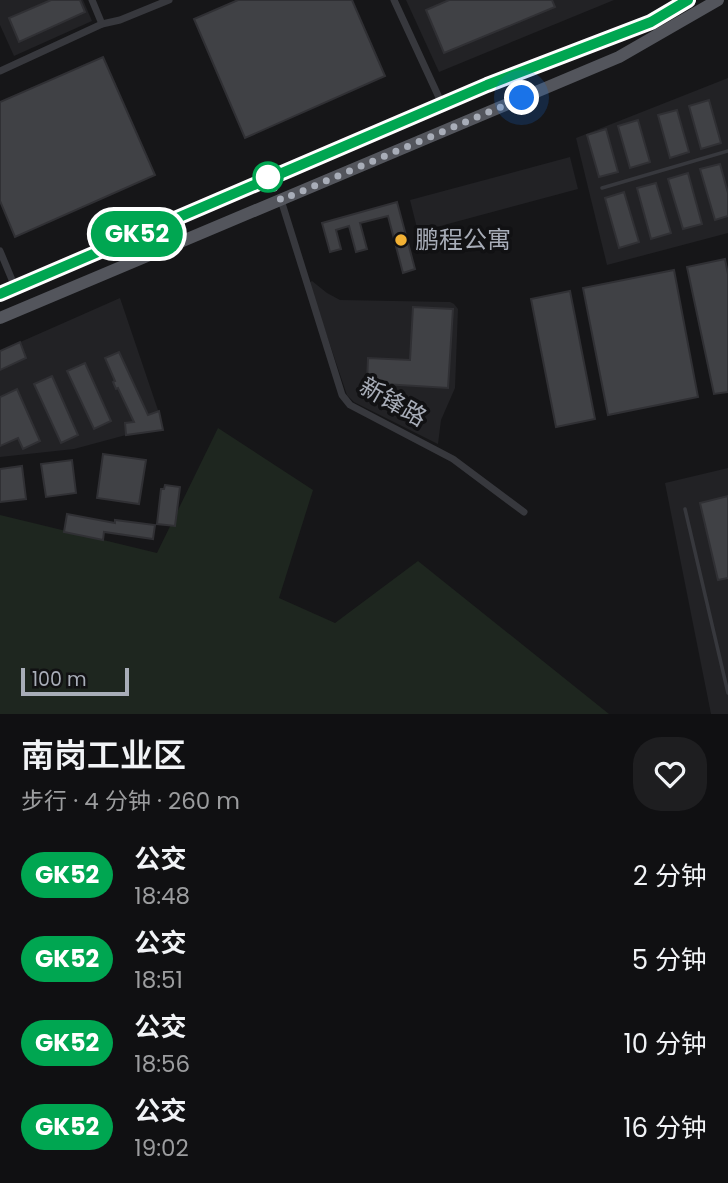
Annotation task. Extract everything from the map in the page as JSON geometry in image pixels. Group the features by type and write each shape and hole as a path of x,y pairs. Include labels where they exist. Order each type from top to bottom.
{"main road":[{"path":"0,294 442,104 651,22 688,0"},
{"path":"0,318 619,57 718,0"},
{"path":"648,42 651,22"}],"street":[{"path":"92,0 102,24"},
{"path":"0,71 102,24 120,20 169,0"},
{"path":"394,0 442,104"},
{"name":"新锋路","path":"281,200 342,395 350,405 453,459 524,512"},
{"path":"0,251 15,287"}],"lane":[{"path":"602,188 728,151"},
{"path":"685,509 728,694"}],"shaded area":[{"path":"0,0 83,0 92,21 14,56 0,25"},
{"path":"406,0 614,0 439,72"},
{"path":"728,78 728,233 607,265 576,138"},
{"path":"570,157 578,189 418,232 410,200"},
{"path":"312,281 340,300 450,302 458,309 455,388 441,420 438,444 354,402 347,395 309,283"},
{"path":"120,298 163,430 126,435 74,449 0,457 0,351"},
{"path":"218,428 313,490 279,598 335,623 418,561 609,714 0,714 0,515 157,553"},
{"path":"728,468 728,714 711,714 665,483"}],"building":[{"path":"51,0 80,0 85,12 19,42 9,18"},
{"path":"238,0 352,0 385,76 245,138 194,19"},
{"path":"449,0 552,0 555,7 444,53 426,10"},
{"path":"103,57 155,175 15,237 0,201 0,102"},
{"path":"709,100 721,143 701,149 689,106"},
{"path":"677,110 689,152 670,158 658,115"},
{"path":"638,120 650,162 630,168 618,126"},
{"path":"606,129 618,172 599,177 587,135"},
{"path":"720,164 728,193 728,216 715,220 700,169"},
{"path":"688,173 702,224 683,229 668,179"},
{"path":"656,183 671,233 651,239 637,188"},
{"path":"624,192 639,242 619,248 605,198"},
{"name":"鹏程公寓","path":"397,202 415,269 403,273 388,216 360,223 367,249 356,252 349,226 336,230 341,249 330,252 322,223"},
{"path":"725,259 728,274 728,392 714,394 687,267"},
{"path":"674,270 698,397 608,415 583,288"},
{"path":"570,291 595,419 556,427 531,299"},
{"path":"413,307 453,309 448,388 367,383 368,358 410,360"},
{"path":"20,342 26,358 0,370 0,351"},
{"path":"119,352 148,415 159,411 163,430 126,435 125,423 134,422 118,388 116,389 105,358"},
{"path":"85,363 111,421 94,429 67,371"},
{"path":"52,376 78,435 61,443 34,384"},
{"path":"17,389 40,441 23,449 18,438 0,446 0,397"},
{"path":"103,454 146,460 139,504 97,498"},
{"path":"72,460 76,493 46,497 41,464"},
{"path":"22,466 26,499 0,502 0,469"},
{"path":"165,485 180,487 175,526 157,524 161,489 164,489"},
{"path":"728,496 728,578 718,580 700,503"},
{"path":"67,514 115,523 115,520 155,525 153,539 104,532 103,540 64,532"}],"bus line":[{"name":"GK52","path":"0,294 487,85 651,22 688,0"}],"place":[{"name":"鹏程公寓","path":"401,240"}],"route":[{"path":"268,177 281,200 522,98"}]}
